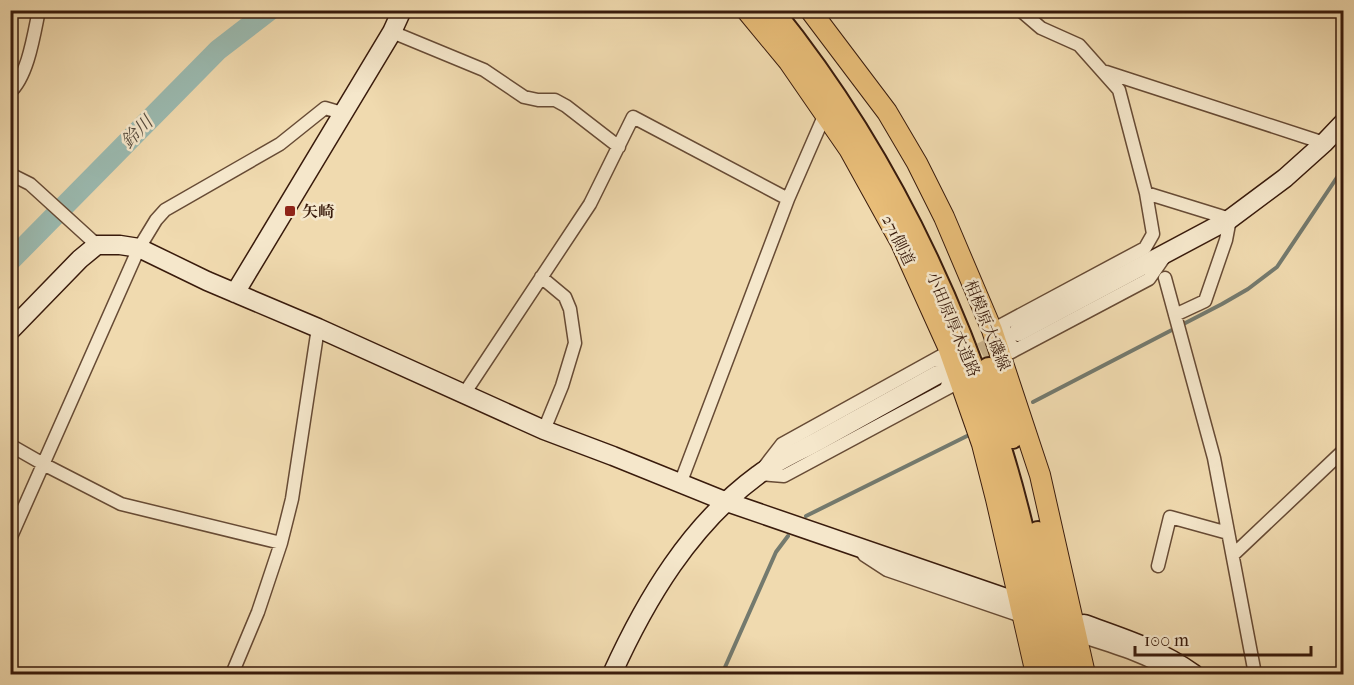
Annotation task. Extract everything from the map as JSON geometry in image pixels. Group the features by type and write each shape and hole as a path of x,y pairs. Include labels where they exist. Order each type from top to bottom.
{"highway":[{"name":"小田原厚木道路","path":"771,10 872,155 915,235 961,336 990,416 1013,493 1038,597 1051,675"},
{"name":"小田原厚木道路","path":"789,10 883,144 928,225 976,332 1004,408 1027,487 1053,593 1068,675"}],"main road":[{"name":"271側道","path":"746,10 789,62 849,149 876,194 901,243 946,371 988,466 1036,675"},
{"name":"相模原大磯線","path":"810,10 887,112 917,163 1007,338 1080,629 1085,675"}],"street":[{"path":"10,92 21,76 30,51 39,10"},
{"path":"235,293 392,32 402,10"},
{"path":"1007,338 1145,248 1154,234 1146,193 1119,90 1079,45 1041,28 1020,10"},
{"path":"392,32 484,70 524,97 555,100 619,147"},
{"path":"1104,72 1324,143"},
{"path":"10,539 45,465 139,248 156,220 165,210 280,144 325,108 342,113"},
{"path":"680,484 788,199 825,114"},
{"path":"464,394 590,204 633,117 788,199"},
{"path":"1007,338 1230,219 1285,178 1344,122"},
{"path":"10,174 30,184 98,245"},
{"path":"1146,193 1230,219"},
{"path":"1176,318 1205,301 1226,240 1230,219"},
{"path":"10,331 80,259 98,245 139,248 544,430 727,502 1009,599"},
{"path":"541,277 565,297 570,309 574,343 562,387 544,430"},
{"path":"1165,278 1214,458 1255,675"},
{"path":"232,675 258,612 281,543 292,499 318,328"},
{"path":"612,675 634,628 672,564 701,528 727,502 759,474 946,371"},
{"path":"10,445 121,504 281,543"},
{"path":"1233,555 1344,450"},
{"path":"1158,566 1170,517 1228,533"},
{"path":"845,543 887,570 1024,617"},
{"path":"1080,629 1155,663 1174,675"},
{"path":"1080,629 1156,651 1194,675"}],"waterway":[{"name":"鈴川","path":"10,261 218,50 270,10"},
{"path":"1033,402 1248,289 1277,267 1344,167"},
{"path":"806,516 967,436"},
{"path":"722,674 776,552 788,536"}],"tunnel":[{"path":"957,364 1010,337"}],"place":[{"name":"矢崎","path":"290,211"}]}
